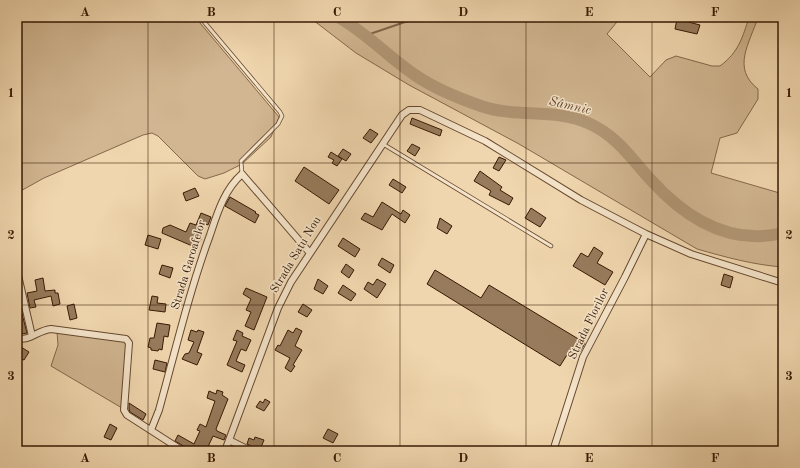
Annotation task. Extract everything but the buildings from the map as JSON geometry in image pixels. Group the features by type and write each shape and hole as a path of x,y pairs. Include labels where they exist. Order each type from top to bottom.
{"street":[{"name":"Strada Satu Nou","path":"225,451 282,299 308,252 382,143 402,115 409,110 420,110 485,141 581,200 646,234"},
{"path":"242,174 308,252"},
{"name":"Strada Garoafelor","path":"152,430 159,410 202,255 222,202 230,188 242,174"},
{"path":"646,234 691,254 783,283"},
{"name":"Strada Florilor","path":"553,451 583,357 646,234"},
{"path":"17,272 32,336"},
{"path":"17,338 26,340 40,331 51,329 126,339 129,343 124,410 128,415 183,451"},
{"path":"229,440 251,451"}],"lane":[{"path":"200,17 282,116 278,124 241,161 242,174"},
{"path":"688,17 694,18"},
{"path":"382,143 550,246"}],"shaded area":[{"path":"17,17 195,17 279,117 271,137 242,164 224,173 205,179 198,176 158,136 152,133 143,135 44,178 17,193"},
{"path":"309,17 621,17 607,34 650,77 666,60 676,56 712,66 720,66 736,50 749,17 758,17 747,46 744,64 745,73 758,89 758,99 737,133 720,138 711,173 783,194 783,267 750,263 697,249 519,144 409,85 356,53"},
{"path":"57,332 124,341 126,343 122,408 51,366 58,345"}],"waterway":[{"name":"Sâmnic","path":"338,17 349,23 415,75 431,85 455,96 494,110 549,114 575,118 598,128 615,140 650,179 678,206 709,226 744,236 763,236 783,233"},
{"path":"367,35 405,22 430,17"}]}
